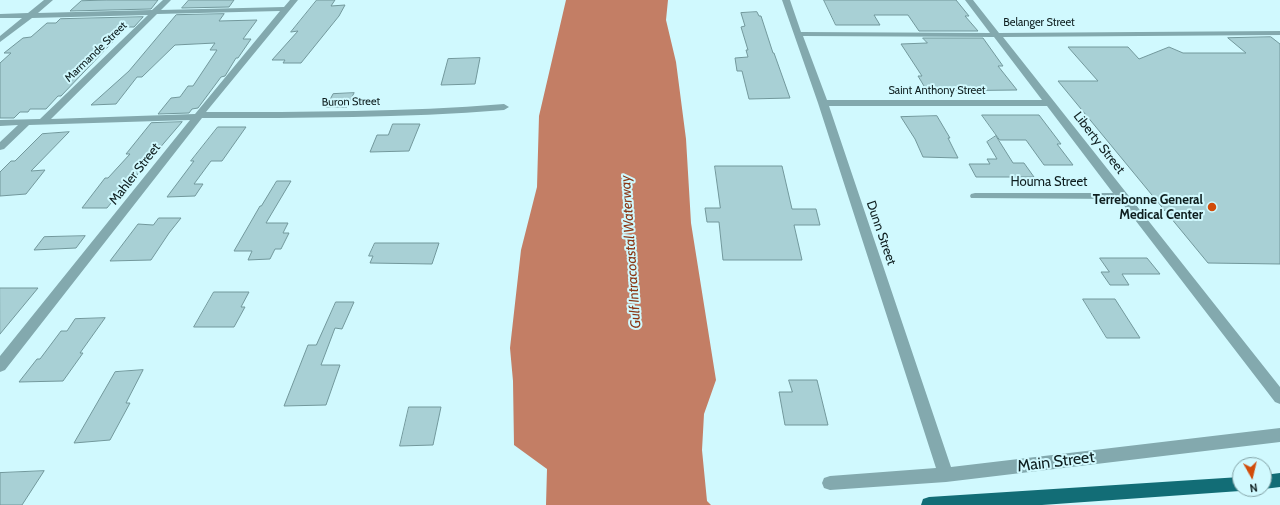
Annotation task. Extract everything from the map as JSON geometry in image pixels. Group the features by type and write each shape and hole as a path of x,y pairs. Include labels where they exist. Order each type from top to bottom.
{"main road":[{"path":"929,505 1232,485"}],"street":[{"path":"0,40 49,0"},
{"name":"Marmande Street","path":"42,122 167,0"},
{"name":"Dunn Street","path":"786,0 823,103 946,475"},
{"name":"Liberty Street","path":"969,0 1280,398"},
{"path":"0,16 155,12 290,4"},
{"name":"Mahler Street","path":"0,366 198,116 290,4"},
{"name":"Belanger Street","path":"798,34 997,35 1280,33"},
{"name":"Saint Anthony Street","path":"823,103 1050,103"},
{"name":"Buron Street","path":"0,123 198,116 452,111 504,107"},
{"path":"0,147 27,122"},
{"name":"Houma Street","path":"975,196 1123,196"},
{"name":"Main Street","path":"830,483 946,475 1280,435"}],"water":[{"name":"Gulf Intracoastal Waterway","path":"566,0 668,0 666,20 676,62 686,139 691,223 716,380 704,414 702,450 707,501 711,505 546,505 547,469 514,445 513,381 510,348 521,250 537,187 539,116"}],"building":[{"path":"158,0 151,9 70,11 81,1"},
{"path":"189,0 234,0 229,7 182,8"},
{"path":"317,0 335,0 331,6 345,5 339,16 301,63 283,63 285,60 272,60 298,31 291,32"},
{"path":"824,0 956,0 969,16 965,16 978,31 919,31 908,15 874,15 880,25 836,25"},
{"path":"757,12 759,16 761,16 790,98 749,99 742,71 737,71 735,58 748,57 746,50 748,50 741,27 745,26 741,13"},
{"path":"224,14 219,21 257,20 243,39 251,39 238,58 236,58 225,76 221,77 198,108 192,109 189,113 158,114 171,98 180,97 188,86 193,86 217,50 210,50 215,43 175,45 142,77 137,77 116,104 91,105 129,71 176,15"},
{"path":"143,17 134,27 127,27 61,96 58,96 46,109 30,109 28,112 20,112 14,118 0,118 0,63 11,53 4,53 23,38 31,37 47,23 56,23 60,19"},
{"name":"Terrebonne General Medical Center","path":"1271,37 1280,44 1280,264 1208,263 1058,81 1098,81 1068,47 1128,47 1139,59 1169,47 1183,53 1246,53 1228,38"},
{"path":"923,38 983,38 1003,66 998,66 1017,90 927,91 918,76 922,76 901,44 927,43"},
{"path":"480,58 475,84 441,85 448,59"},
{"path":"354,93 347,107 326,107 333,94"},
{"path":"982,115 1039,115 1061,144 1057,144 1073,165 1044,165 1026,140 1000,140"},
{"path":"937,116 950,138 948,138 958,158 923,157 915,139 901,117"},
{"path":"182,122 128,187 124,187 107,208 82,208 105,178 108,178 130,154 126,154 151,123"},
{"path":"393,124 420,124 409,151 370,152 377,135 388,135"},
{"path":"218,127 246,127 222,161 211,161 194,184 203,184 195,196 167,197 194,161 191,161"},
{"path":"69,132 31,171 45,170 26,194 0,196 0,172 11,161 15,161 42,134"},
{"path":"996,136 1013,163 1024,163 1034,177 976,177 969,164 990,164 987,159 997,159 987,142"},
{"path":"715,166 782,166 792,209 816,209 820,225 794,225 802,260 723,260 719,222 707,222 705,208 720,208"},
{"path":"277,181 291,181 266,223 288,223 283,233 289,233 281,249 275,249 270,259 248,260 252,251 234,251 260,206"},
{"path":"159,218 181,218 151,260 110,261 138,224 153,225"},
{"path":"85,236 76,248 34,250 44,237"},
{"path":"375,243 439,243 432,264 370,263 373,256 369,256"},
{"path":"1100,258 1147,258 1160,274 1122,274 1129,285 1110,285 1101,272 1109,272"},
{"path":"0,288 38,288 0,334"},
{"path":"214,292 249,292 241,307 245,307 234,327 194,327"},
{"path":"1083,299 1115,299 1140,338 1107,338"},
{"path":"336,302 354,302 342,329 335,328 321,365 340,365 326,405 284,406 308,345 316,345"},
{"path":"105,318 80,353 83,353 63,381 19,382 37,359 40,359 61,331 67,331 75,319"},
{"path":"143,370 126,403 130,403 110,440 74,443 115,372"},
{"path":"789,380 817,380 828,425 785,425 779,392 792,392"},
{"path":"409,407 441,407 433,445 400,446"},
{"path":"44,471 22,505 0,505 0,473"}],"place":[{"name":"Terrebonne General Medical Center","path":"1212,207"}]}
